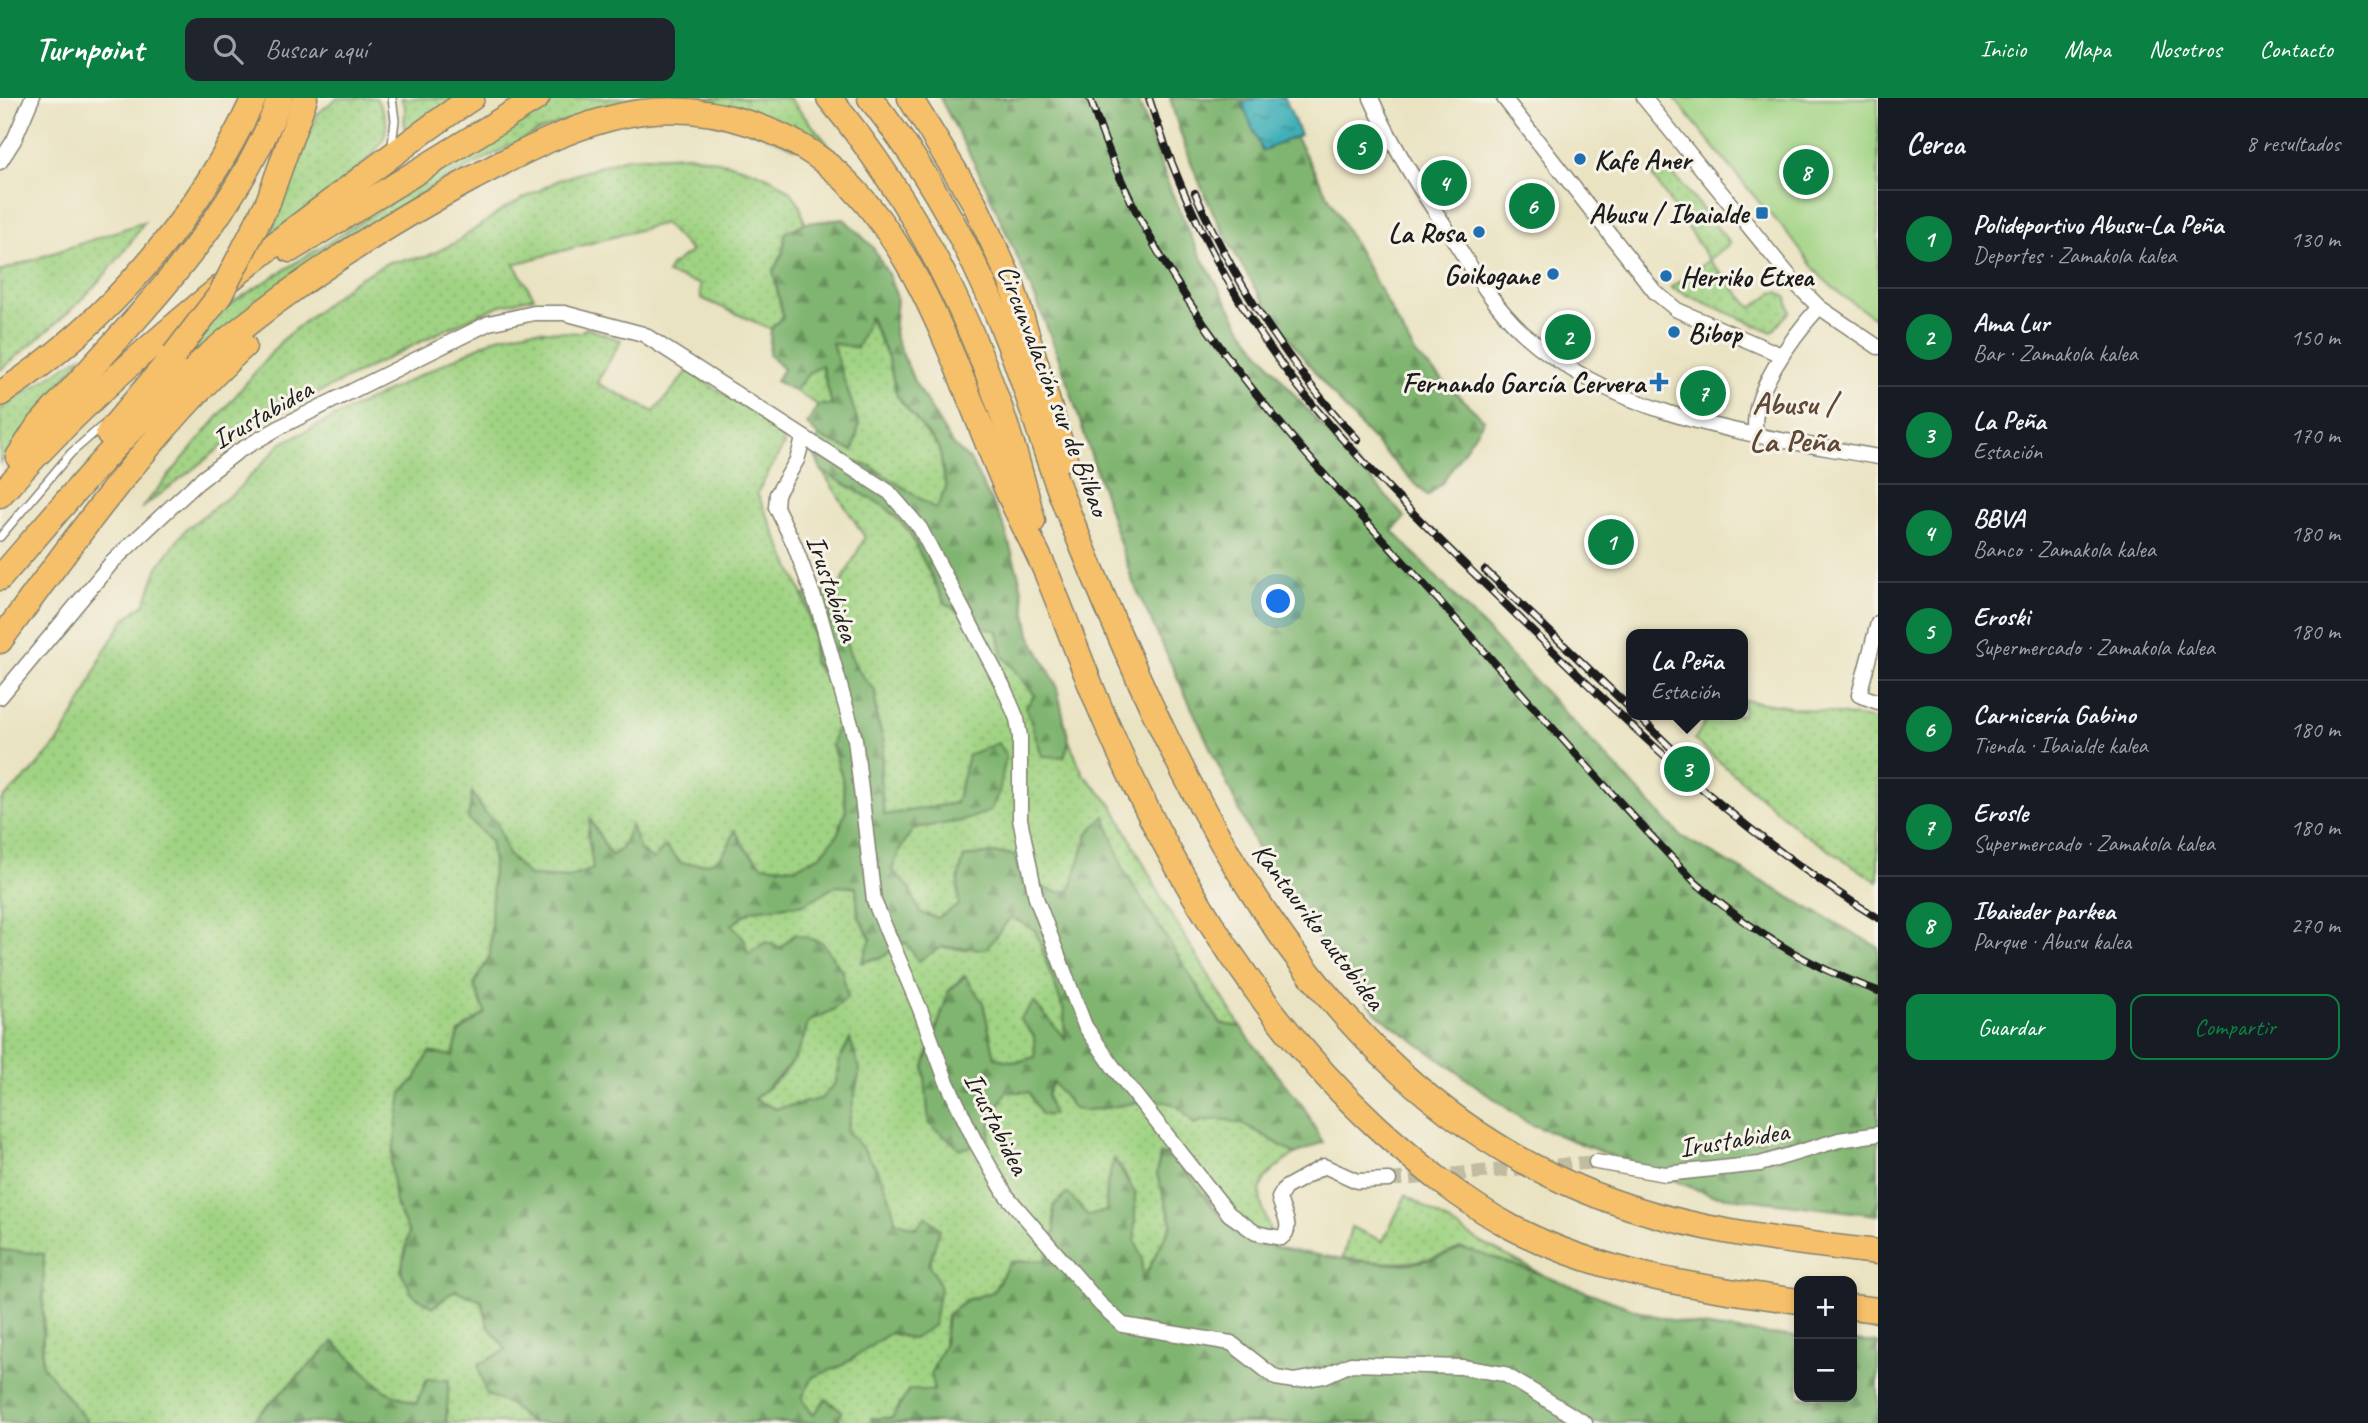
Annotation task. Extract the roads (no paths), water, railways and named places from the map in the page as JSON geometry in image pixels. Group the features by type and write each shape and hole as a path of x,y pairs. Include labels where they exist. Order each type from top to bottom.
{"highway":[{"path":"0,394 59,350 153,256 212,179 254,98"},
{"path":"0,483 36,429 205,234 257,150 280,98"},
{"path":"0,495 44,446 141,355 273,244 472,98"},
{"path":"141,355 281,255 537,98"},
{"path":"829,98 896,190 960,307 1026,488 1045,569"},
{"name":"Circunvalación sur de Bilbao","path":"870,98 929,184 982,281 1012,350 1067,510 1090,562"},
{"path":"910,98 974,202 1011,282 1079,506 1090,562"},
{"path":"0,577 130,406 220,295 268,202 306,104"},
{"path":"0,577 128,432 194,368 278,298 378,233 504,162 543,143 615,117 648,111 690,111 727,117 797,144 843,177 894,243 949,350 1008,491 1045,569 1110,732 1143,803 1186,881 1235,959 1295,1041 1345,1097 1429,1174 1510,1227 1624,1271 1710,1290 1794,1299"},
{"path":"0,640 74,539 142,455 214,376 274,318 378,233"},
{"name":"Kantauriko autobidea","path":"1090,562 1147,704 1219,841 1279,933 1327,995 1373,1046 1435,1102 1507,1151 1581,1189 1652,1214 1737,1234 1878,1252"},
{"path":"1857,1308 1878,1310"}],"street":[{"path":"0,162 14,140 32,98"},
{"path":"1371,98 1395,149 1418,185 1485,289 1522,333 1612,392 1662,412 1878,457"},
{"path":"1504,98 1655,292 1677,310 1781,355"},
{"path":"1644,98 1769,255 1819,307 1878,347"},
{"path":"1756,433 1754,421 1781,355 1819,307"},
{"name":"Irustabidea","path":"0,697 113,561 197,483 237,452 282,426 489,323 534,313 564,313 643,334 889,492 920,528 1017,719 1020,737 1020,819 1036,898 1084,1026 1229,1214 1256,1233 1281,1238 1289,1226 1279,1198 1285,1188 1324,1166 1357,1181 1390,1180"},
{"name":"Irustabidea","path":"803,439 797,460 778,494 776,507 794,544 819,611 855,739 874,901 946,1080 975,1141 1006,1195 1100,1304 1123,1325 1231,1343 1276,1378 1294,1381 1324,1376 1351,1364 1448,1366 1504,1374 1585,1423"},
{"path":"1878,623 1859,695 1878,702"},
{"name":"Irustabidea","path":"1596,1162 1665,1174 1760,1164 1839,1140 1878,1134"}],"lane":[{"path":"390,157 395,135 392,98"},
{"path":"0,537 71,453 130,406"}],"water":[{"path":"1256,98 1285,98 1300,135 1262,151 1242,103"}],"tunnel":[{"path":"1389,1180 1596,1162"}],"railway":[{"path":"1090,98 1118,172 1152,241 1192,307 1286,431 1338,490 1695,882 1737,916 1781,946 1828,971 1878,991"},
{"path":"1149,98 1182,188 1225,276 1277,358 1337,433 1464,564 1661,753 1787,857 1878,918"},
{"path":"1195,193 1228,259 1266,323 1310,384 1358,440"},
{"path":"1485,570 1626,704"},
{"path":"1642,720 1695,771"}],"place":[{"name":"Eroski","path":"1360,147"},
{"name":"Kafe Aner","path":"1580,159"},
{"name":"Ibaieder parkea","path":"1806,172"},
{"name":"BBVA","path":"1444,183"},
{"name":"Carnicería Gabino","path":"1532,206"},
{"name":"Abusu / Ibaialde","path":"1762,213"},
{"name":"La Rosa","path":"1479,232"},
{"name":"Goikogane","path":"1553,274"},
{"name":"Herriko Etxea","path":"1666,276"},
{"name":"Bibop","path":"1674,332"},
{"name":"Ama Lur","path":"1568,337"},
{"name":"Fernando García Cervera","path":"1659,382"},
{"name":"Erosle","path":"1703,393"},
{"name":"Polideportivo Abusu-La Peña","path":"1611,542"},
{"name":"La Peña","path":"1687,769"}],"district":[{"name":"Abusu / La Peña","path":"1794,422"}]}
